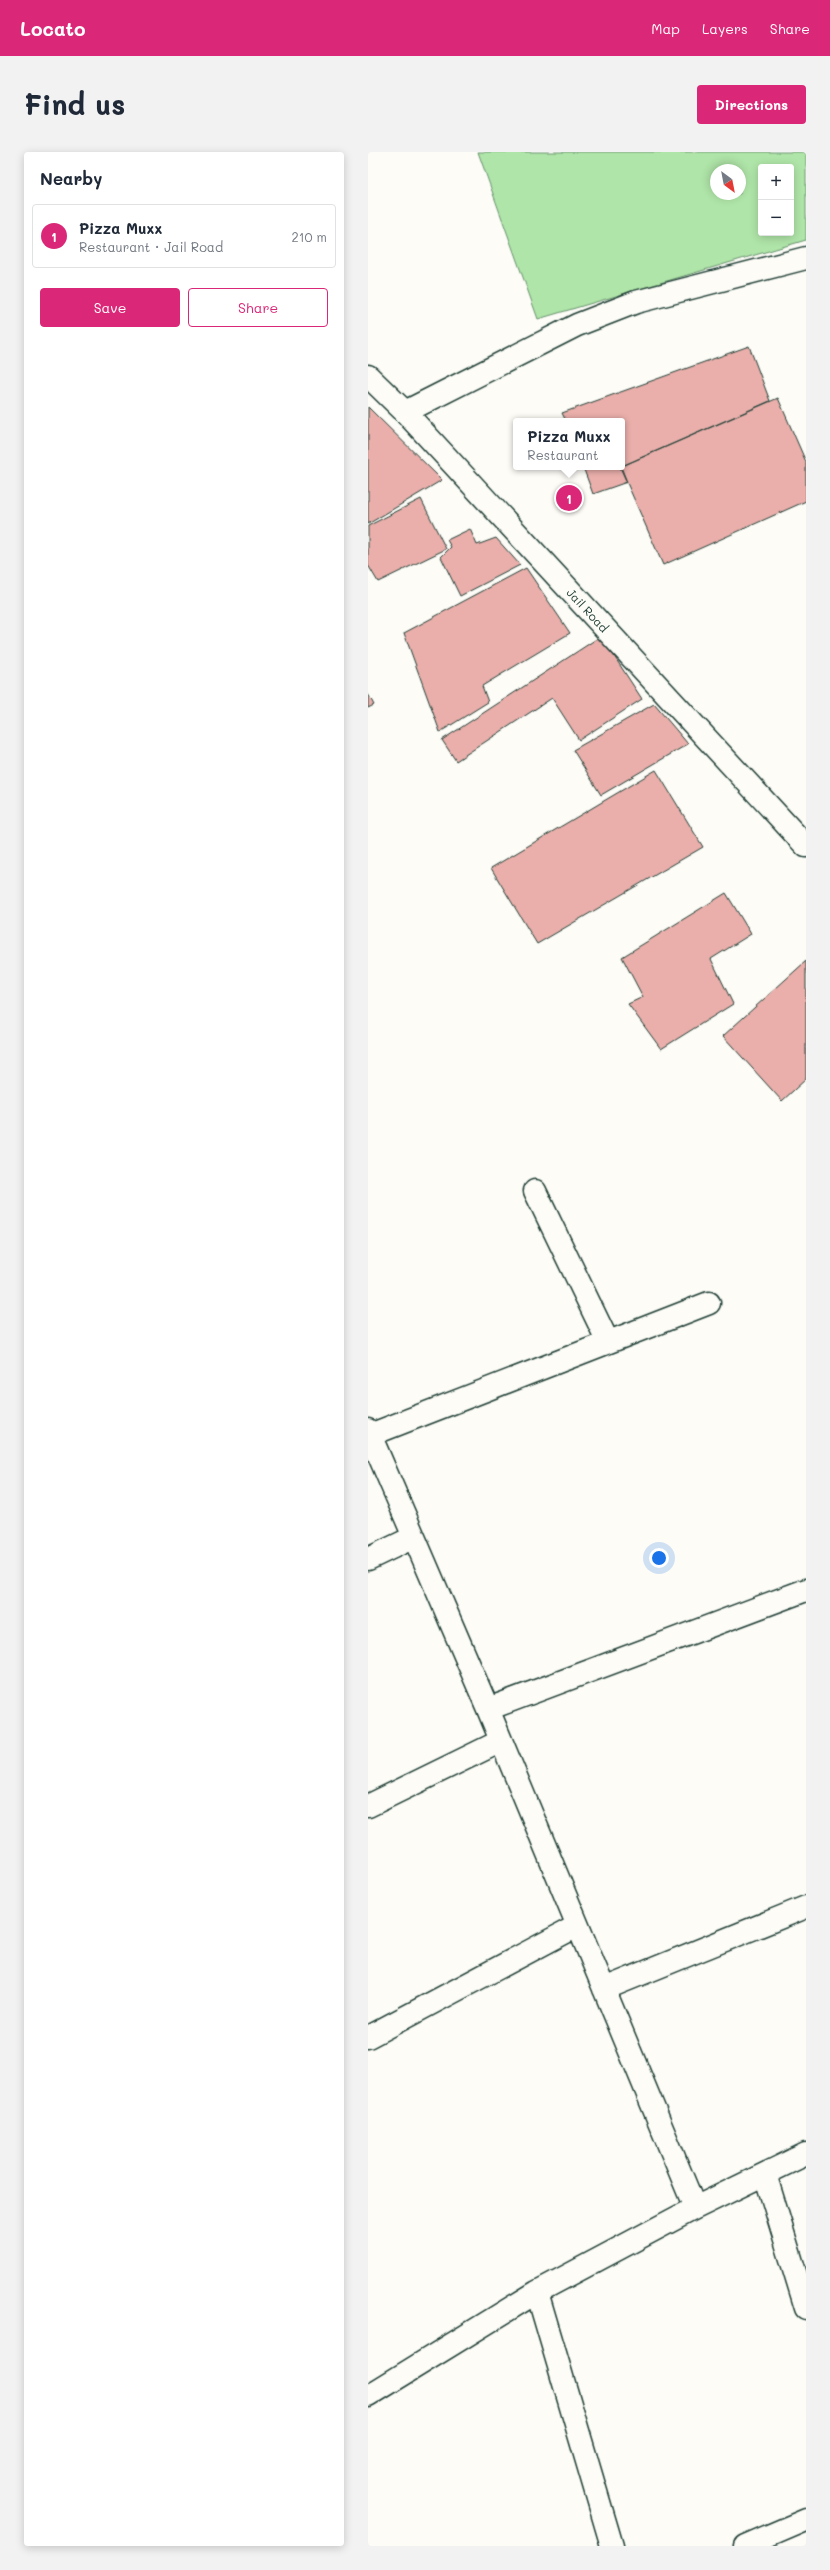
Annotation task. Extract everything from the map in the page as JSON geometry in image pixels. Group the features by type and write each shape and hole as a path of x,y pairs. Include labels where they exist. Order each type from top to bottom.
{"street":[{"path":"405,412 577,325 636,302 806,258"},
{"name":"Jail Road","path":"368,376 405,412 806,846"},
{"path":"534,1191 608,1342"},
{"path":"695,2208 488,1710 369,1432 709,1303"},
{"path":"368,1559 414,1537"},
{"path":"488,1710 806,1590"},
{"path":"368,1806 501,1741"},
{"path":"604,1989 806,1907"},
{"path":"368,2037 578,1926"},
{"path":"368,2396 538,2292 695,2208 806,2154"},
{"path":"765,2174 806,2308"},
{"path":"538,2292 612,2546"},
{"path":"744,2546 806,2520"}],"green space":[{"path":"478,152 806,152 806,240 538,319"}],"building":[{"path":"749,346 770,401 625,465 625,418 564,418 562,413"},
{"path":"778,398 806,462 806,501 663,565 621,470 625,470 625,465"},
{"path":"368,407 442,480 368,524"},
{"path":"584,470 622,470 627,482 593,494"},
{"path":"421,499 446,549 378,582 368,565 368,526"},
{"path":"470,529 477,545 496,538 520,565 460,596 441,557 451,547 447,540"},
{"path":"526,568 570,633 482,686 488,702 440,732 404,633"},
{"path":"601,636 642,699 579,740 552,698 456,761 442,740"},
{"path":"368,694 374,705 368,708"},
{"path":"654,704 688,744 601,795 573,750"},
{"path":"656,770 703,847 537,944 491,868"},
{"path":"726,893 751,934 711,959 733,1004 661,1049 628,1004 643,997 622,957"},
{"path":"806,961 806,1079 782,1101 723,1036"}],"place":[{"name":"Pizza Muxx","path":"569,498"}]}
